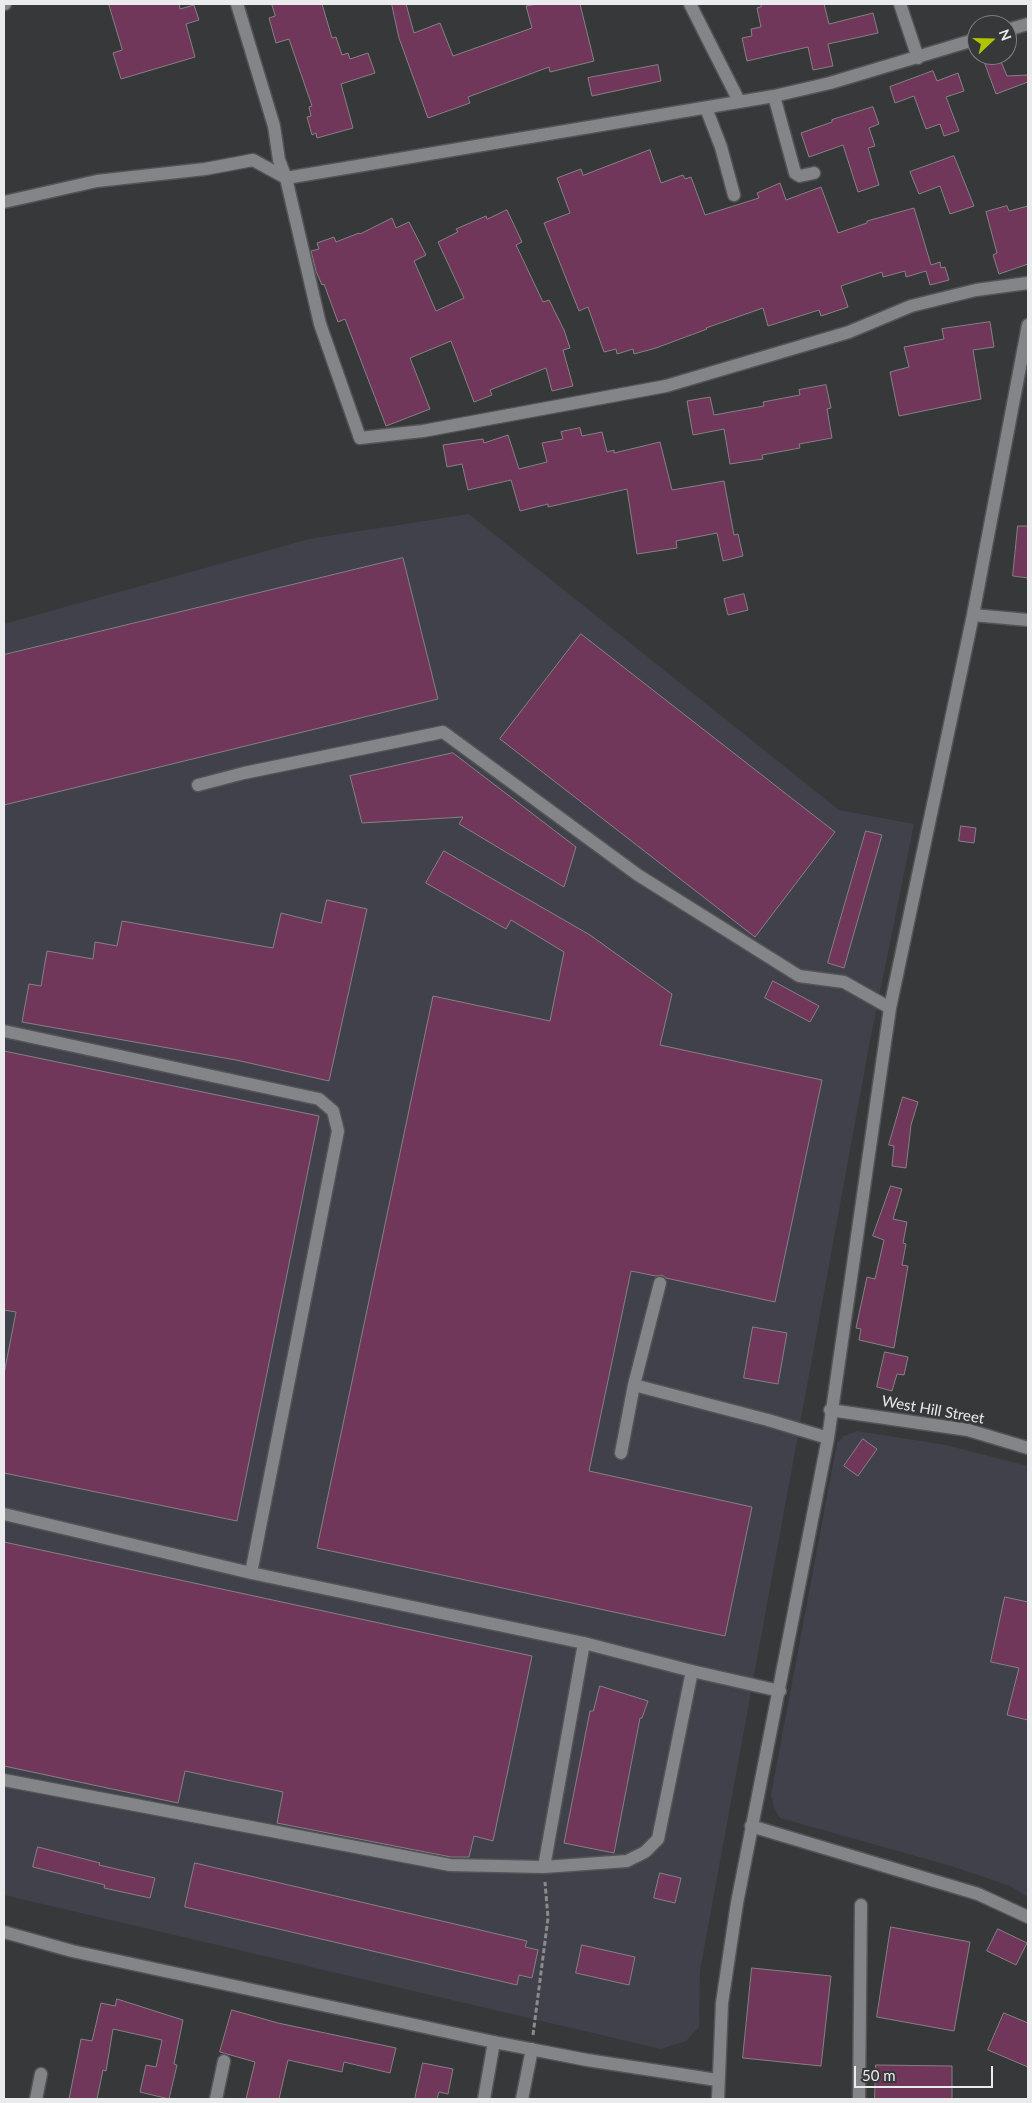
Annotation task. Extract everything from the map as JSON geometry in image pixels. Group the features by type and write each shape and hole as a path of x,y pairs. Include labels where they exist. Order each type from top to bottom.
{"street":[{"path":"237,4 274,126 279,160 286,178 320,324 360,438 423,432 666,386 849,332 912,306 976,290 1028,283"},
{"path":"690,4 739,101"},
{"path":"900,4 918,58"},
{"path":"4,202 97,181 205,170 254,160 286,178 774,96 830,83 967,42"},
{"path":"774,96 795,173 800,176 814,173"},
{"path":"706,108 721,147 734,195"},
{"path":"718,2099 717,2080 722,2003 751,1826 780,1691 828,1438 830,1410 890,1008 974,615 1028,325"},
{"path":"974,615 1028,620"},
{"path":"198,785 244,773 443,732 638,875 799,976 844,982 890,1008"},
{"path":"4,1031 319,1099 333,1112 338,1130 251,1573"},
{"path":"621,1453 634,1385 660,1283"},
{"path":"634,1385 828,1438"},
{"name":"West Hill Street","path":"830,1410 968,1430 1028,1448"},
{"path":"4,1514 251,1573 584,1643 692,1671 780,1691"},
{"path":"544,1867 584,1643"},
{"path":"4,1780 450,1865 544,1867 627,1861 646,1852 658,1839 692,1671"},
{"path":"751,1826 978,1894 1028,1917"},
{"path":"859,2099 861,1905"},
{"path":"4,1932 91,1955 494,2042 717,2080"},
{"path":"484,2099 494,2042"},
{"path":"522,2099 532,2049"},
{"path":"216,2099 224,2061"},
{"path":"36,2099 41,2074"}],"path":[{"path":"532,2049 548,1918 544,1867"}],"shaded area":[{"path":"469,514 839,810 914,824 870,1041 700,1971 699,2027 686,2041 661,2049 4,1895 4,624 309,539"},
{"path":"857,1431 946,1445 1028,1466 1028,1897 1010,1886 951,1866 780,1818 774,1808 771,1795 837,1443 844,1436"}],"building":[{"path":"109,4 179,4 180,9 194,5 199,20 186,24 195,57 121,79 113,53 122,50"},
{"path":"272,4 322,4 332,38 336,37 342,55 348,53 350,59 368,53 375,73 341,84 353,128 317,138 316,133 312,135 307,117 311,116 309,107 312,106 289,39 276,43 269,18 275,16"},
{"path":"392,4 406,4 414,33 440,23 453,56 532,28 526,6 537,4 580,4 594,61 550,72 549,67 468,97 470,103 428,118 399,38"},
{"path":"761,4 824,4 829,24 873,13 878,33 828,44 833,66 813,70 808,47 747,61 742,38 752,36 751,29 761,27 757,8 761,7"},
{"path":"658,65 661,81 592,96 588,78"},
{"path":"985,65 1002,65 1007,76 1028,75 1028,82 996,94"},
{"path":"933,71 937,81 958,73 964,91 946,97 959,131 944,136 940,124 926,129 914,96 895,103 890,87"},
{"path":"873,107 879,124 869,128 875,146 868,148 879,185 858,192 843,145 809,157 801,133 832,122 832,120"},
{"path":"650,150 661,183 683,175 685,179 691,177 705,215 759,198 757,193 780,183 786,200 821,187 838,233 867,223 867,221 914,208 931,265 940,262 941,268 945,267 949,280 930,285 926,271 906,277 905,271 883,277 882,272 841,286 848,307 821,316 819,310 768,326 763,308 656,348 634,354 633,349 617,354 616,349 604,352 588,307 579,311 544,223 570,213 557,178 581,169 583,175"},
{"path":"954,156 974,206 950,214 940,186 919,194 910,172"},
{"path":"1007,206 1009,211 1028,206 1028,264 999,274 993,255 997,253 986,212"},
{"path":"507,210 522,242 516,245 543,302 549,300 564,330 570,348 563,350 573,386 552,391 546,368 490,390 492,395 474,402 451,341 410,358 430,409 386,426 345,319 338,322 324,284 322,285 316,271 311,251 319,249 317,243 334,237 336,242 360,234 392,218 396,228 409,222 426,255 414,261 436,311 464,298 438,242 458,232 456,229 486,216 487,219"},
{"path":"990,322 994,347 973,350 981,399 899,416 890,372 909,367 904,347 944,339 942,329"},
{"path":"826,385 831,408 827,409 832,438 799,444 800,448 762,455 763,459 730,464 724,429 693,435 687,401 710,397 714,415 764,406 763,402 800,395 799,390"},
{"path":"580,428 582,436 602,432 607,452 614,450 614,453 660,442 672,490 724,481 734,535 738,534 743,556 723,561 717,533 676,541 677,548 637,554 627,489 548,507 548,504 520,511 511,480 468,490 462,464 447,467 443,445 483,439 484,443 508,435 519,469 547,462 542,443 563,439 561,432"},
{"path":"1018,526 1028,526 1028,578 1013,576"},
{"path":"403,558 438,699 4,805 4,655"},
{"path":"744,594 748,610 728,615 724,599"},
{"path":"581,634 835,832 755,937 500,739"},
{"path":"453,753 576,847 564,887 459,824 463,817 362,823 350,776"},
{"path":"961,826 976,828 974,843 959,841"},
{"path":"866,831 882,835 844,968 828,963"},
{"path":"444,851 590,935 672,994 660,1045 822,1080 775,1302 666,1278 662,1275 656,1276 631,1271 589,1471 752,1507 725,1636 317,1548 433,996 550,1021 564,952 511,920 506,929 426,883"},
{"path":"327,900 367,909 329,1081 236,1060 22,1022 29,984 41,986 47,951 93,959 95,942 117,946 122,921 273,948 281,913 321,923"},
{"path":"773,981 819,1006 810,1022 765,998"},
{"path":"4,1051 319,1116 237,1521 4,1473 4,1374 16,1312 4,1310"},
{"path":"903,1097 918,1102 911,1125 906,1168 892,1166 894,1146 889,1145"},
{"path":"891,1186 902,1189 893,1219 907,1222 903,1243 906,1244 902,1265 908,1266 894,1348 859,1340 861,1329 856,1328 867,1277 875,1279 884,1240 873,1236"},
{"path":"753,1327 787,1333 778,1384 744,1378"},
{"path":"885,1352 908,1357 904,1375 897,1374 892,1391 877,1387"},
{"path":"863,1439 877,1449 858,1476 844,1466"},
{"path":"4,1542 532,1656 493,1841 474,1836 469,1857 451,1857 277,1823 283,1792 185,1771 178,1803 4,1766"},
{"path":"1005,1597 1028,1602 1028,1720 1007,1715 1019,1668 991,1662"},
{"path":"600,1686 648,1701 642,1718 640,1718 614,1853 564,1843 590,1711 593,1711"},
{"path":"38,1847 100,1863 99,1865 155,1878 150,1898 104,1888 105,1885 33,1867"},
{"path":"195,1863 527,1941 525,1947 538,1950 532,1978 519,1975 517,1985 185,1907"},
{"path":"660,1873 681,1878 675,1903 654,1898"},
{"path":"891,1927 970,1942 954,2031 877,2017"},
{"path":"998,1929 1027,1943 1016,1965 987,1951"},
{"path":"582,1945 635,1957 629,1985 576,1973"},
{"path":"752,1968 831,1976 821,2066 743,2058"},
{"path":"117,1999 183,2020 174,2064 177,2065 169,2099 140,2092 146,2065 156,2067 162,2040 113,2029 106,2071 103,2070 97,2099 69,2099 81,2039 92,2041 101,2003 115,2006"},
{"path":"232,2010 278,2023 396,2048 390,2073 344,2062 342,2072 288,2060 279,2099 246,2099 255,2062 220,2052"},
{"path":"1004,2013 1028,2023 1028,2067 988,2050"},
{"path":"423,2063 453,2069 448,2094 439,2092 437,2099 415,2099"},
{"path":"876,2065 952,2066 952,2099 875,2099"}]}
